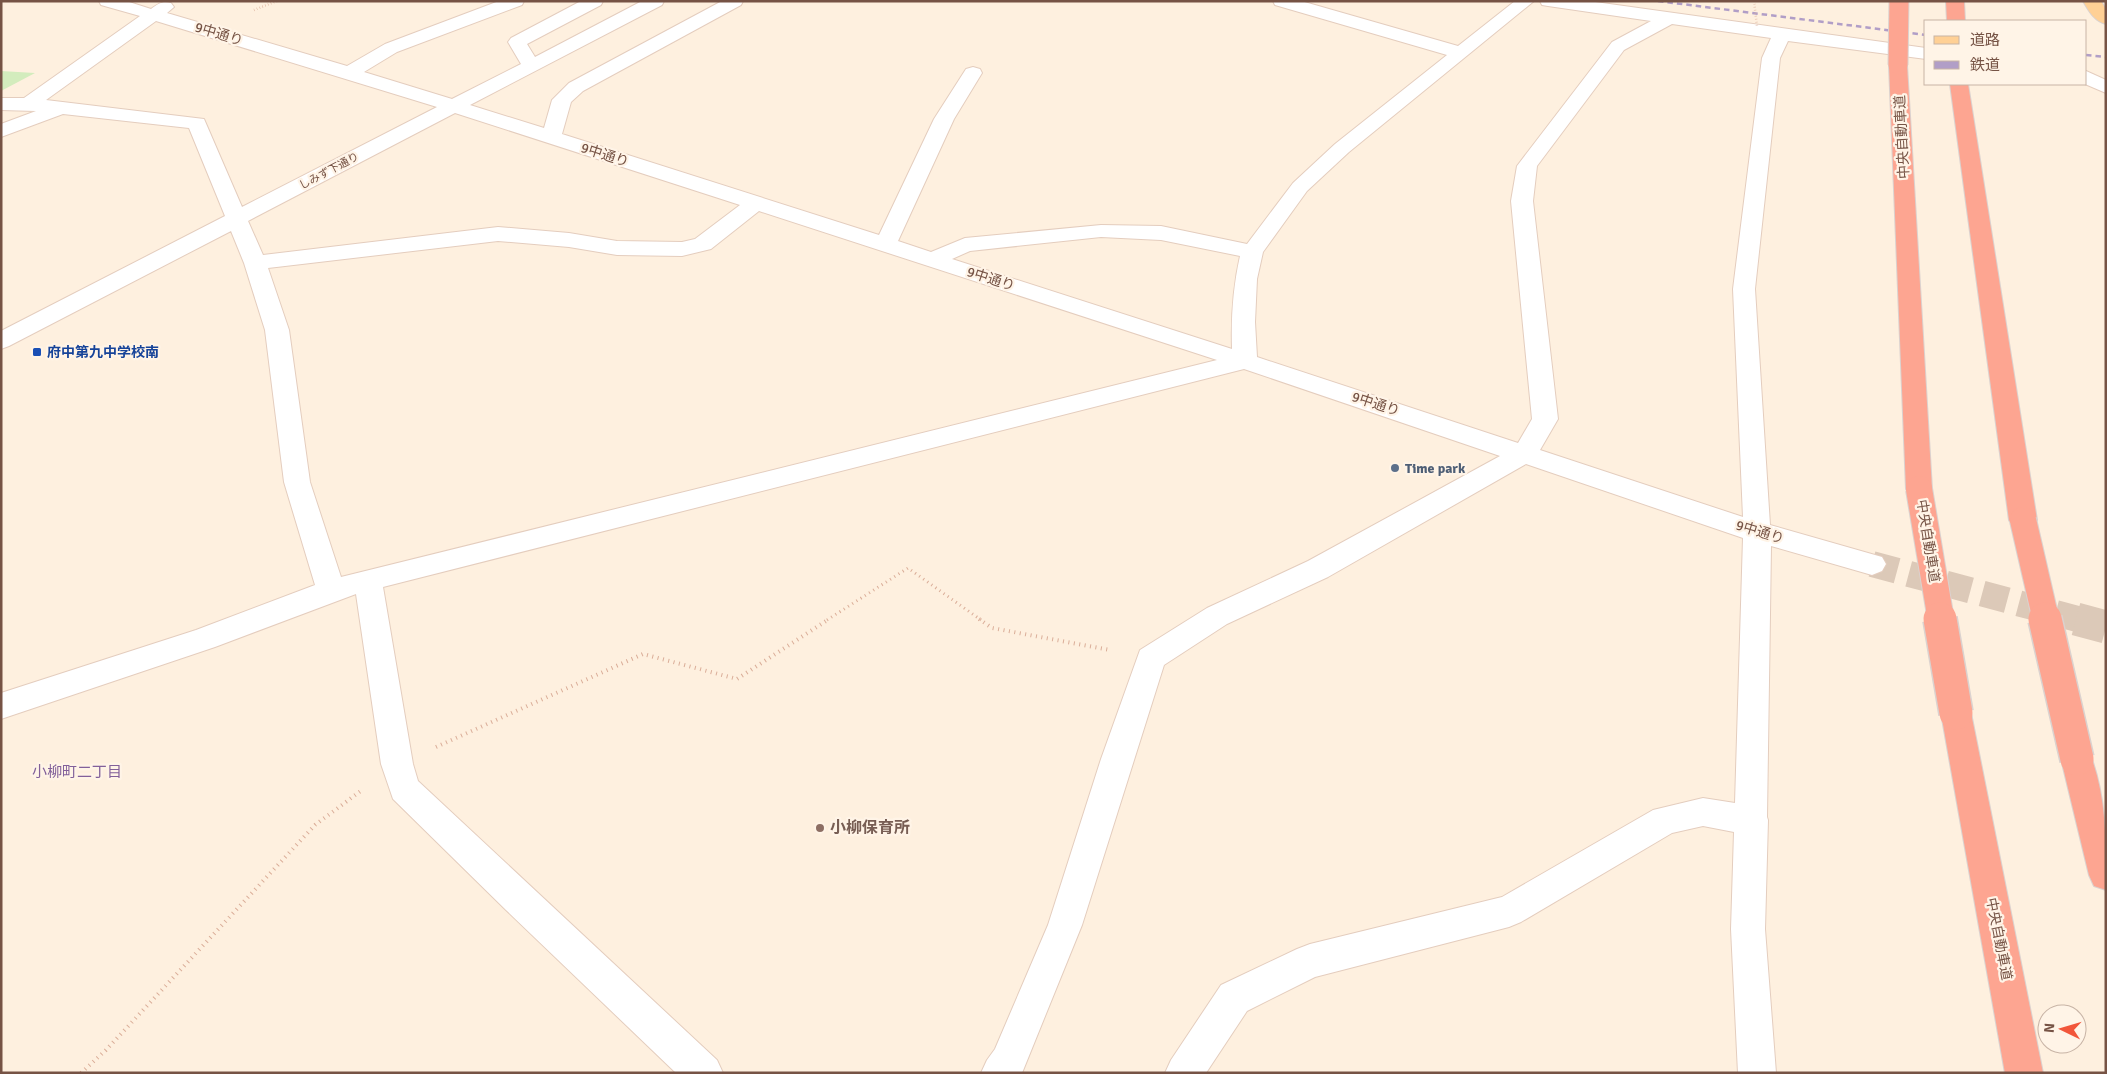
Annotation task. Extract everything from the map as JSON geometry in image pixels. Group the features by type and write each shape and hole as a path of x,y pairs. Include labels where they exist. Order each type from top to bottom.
{"highway":[{"name":"中央自動車道","path":"1898,1 1898,65 1919,489 1956,713 2024,1073"},
{"path":"1955,1 1956,20"},
{"path":"1959,85 2023,520 2077,759 2106,875"}],"main road":[{"path":"2092,1 2098,12 2106,19"}],"street":[{"name":"9中通り","path":"107,1 349,73 551,137 1245,361 1757,532 1872,564"},
{"path":"28,104 172,1"},
{"path":"349,73 391,48 516,1"},
{"path":"531,66 517,42 595,1"},
{"path":"551,137 562,100 576,87 735,1"},
{"path":"1281,1 1461,53"},
{"path":"1,706 205,639 331,591 368,580 1245,361 1243,322 1245,288 1252,252 1300,187 1342,148 1526,1"},
{"path":"1548,1 1924,54"},
{"name":"しみず下通り","path":"1,342 452,106 650,5"},
{"path":"1000,1073 1008,1062 1065,925 1117,759 1152,658 1217,616 1318,569 1525,453 1545,419 1522,201 1527,166 1618,46 1671,17"},
{"path":"1757,1073 1748,929 1752,820 1757,532 1744,289 1771,58 1782,35"},
{"path":"884,244 944,120 974,73"},
{"path":"2087,77 2106,86"},
{"path":"1,104 28,104 197,123 255,263 277,330 297,482 331,591"},
{"path":"1,131 58,108"},
{"path":"255,263 498,234 569,240 617,248 682,248 703,244 755,204"},
{"path":"932,260 965,245 1101,230 1161,233 1252,252"},
{"path":"368,580 397,764 404,789 518,899 704,1073"},
{"path":"1184,1073 1234,998 1310,961 1509,911 1665,820 1703,812 1752,820"}],"path":[{"path":"1754,1 1758,26"},
{"path":"81,1073 106,1050 315,825 397,764 643,654 737,679 908,568 992,628 1152,658"}],"green space":[{"path":"1,71 35,73 1,91"}],"tunnel":[{"path":"1872,564 2081,620"},
{"path":"2076,619 2106,627"}],"railway":[{"path":"1658,1 1924,35"},
{"path":"2087,55 2106,57"}],"place":[{"name":"府中第九中学校南","path":"37,352"},
{"name":"Time park","path":"1395,468"},
{"name":"小柳保育所","path":"820,828"}],"district":[{"name":"小柳町二丁目","path":"77,772"}]}
